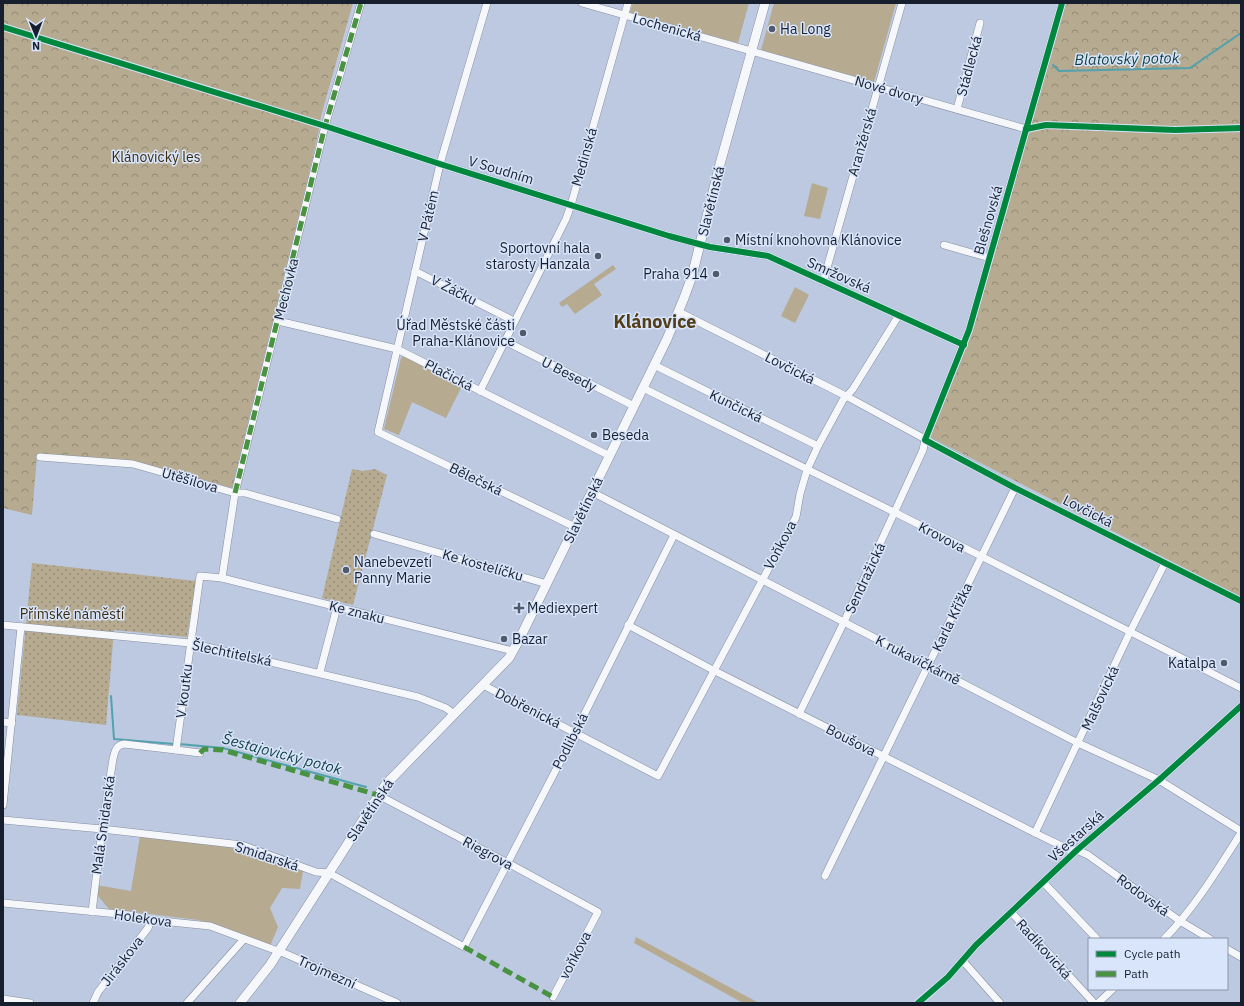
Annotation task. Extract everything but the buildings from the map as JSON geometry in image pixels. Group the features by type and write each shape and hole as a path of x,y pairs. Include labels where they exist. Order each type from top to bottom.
{"street":[{"name":"Mechovka","path":"222,578 235,493 325,126 361,3"},
{"name":"V Pátém","path":"378,432 440,164 487,3"},
{"name":"Lochenická","path":"582,3 752,51"},
{"name":"Medinská","path":"480,391 566,219 628,3"},
{"name":"Slavětínská","path":"240,1003 263,975 279,952 386,784 509,658 513,651 610,456 679,312 692,276 718,171 765,3"},
{"name":"Aranžérská","path":"823,282 902,3"},
{"name":"Blešnovská","path":"925,440 964,345 1062,3"},
{"name":"Stádlecká","path":"957,109 980,23"},
{"name":"Nové dvory","path":"752,51 1026,129"},
{"name":"V Soudním","path":"325,126 669,236"},
{"name":"Smržovská","path":"669,236 700,244 768,256 964,345"},
{"path":"944,245 990,258"},
{"name":"V Žáčku","path":"415,271 514,321"},
{"name":"Lovčická","path":"679,312 846,396 1015,488 1241,601"},
{"name":"Voňkova","path":"658,776 713,670 796,517 800,494 807,470 818,446 843,400 853,389 900,315"},
{"name":"Plačická","path":"278,321 398,349 610,456"},
{"name":"U Besedy","path":"505,341 634,406"},
{"name":"Kunčická","path":"654,365 818,446"},
{"name":"Krovova","path":"643,388 895,513 1241,688"},
{"name":"Bělečská","path":"378,432 575,527"},
{"name":"Sendražická","path":"799,714 895,513 923,450 925,440"},
{"name":"Utěšilova","path":"40,458 133,464 235,493 245,493 337,519"},
{"name":"Karla Křížka","path":"825,876 1015,488"},
{"name":"K rukavičkárně","path":"592,492 1078,743 1159,780 1241,832"},
{"name":"Ke kostelíčku","path":"374,534 547,584"},
{"name":"Podlibská","path":"464,947 575,732 674,535"},
{"name":"Malšovická","path":"1035,833 1130,632 1165,563"},
{"name":"Ke znaku","path":"200,576 222,578 513,651"},
{"name":"V koutku","path":"177,745 200,576"},
{"path":"320,672 337,607"},
{"name":"Šlechtitelská","path":"3,625 190,643 418,696 446,708 454,714"},
{"name":"Boušova","path":"628,625 799,714 1035,833 1070,850 1076,850"},
{"path":"3,804 21,627"},
{"name":"Dobřenická","path":"483,685 658,776"},
{"name":"Všestarská","path":"933,990 948,977 976,945 1076,850 1159,780 1241,706"},
{"path":"3,722 12,723"},
{"name":"Malá Smidarská","path":"92,912 112,759 116,748 123,744 177,745"},
{"path":"177,745 200,753"},
{"name":"Riegrova","path":"378,795 598,912"},
{"name":"Smidarská","path":"3,820 102,829 242,845 316,872 329,873 464,947"},
{"path":"1165,938 1180,921 1214,876 1241,832"},
{"name":"Rodovská","path":"1076,850 1088,855 1180,921 1208,938"},
{"path":"1043,882 1096,938"},
{"name":"Holekova","path":"3,904 130,915 151,920 210,926 279,952"},
{"name":"voňkova","path":"553,997 598,912"},
{"name":"Radíkovická","path":"1011,912 1098,1003"},
{"name":"Jiráskova","path":"93,1003 98,992 148,928 151,920"},
{"path":"187,1003 244,939"},
{"path":"1228,950 1241,957"},
{"name":"Trojmezní","path":"279,952 397,1003"},
{"path":"963,961 1000,1003"},
{"path":"1098,1003 1112,990"},
{"path":"3,999 30,1003"}],"green space":[{"name":"Klánovický les","path":"3,3 353,3 321,116 308,178 232,488 135,461 45,455 37,456 32,515 3,508"},
{"path":"633,3 749,3 738,43 631,13"},
{"path":"774,3 896,3 874,82 761,50"},
{"path":"1066,3 1241,3 1241,597 930,437 972,332"},
{"path":"812,183 828,188 820,219 804,216"},
{"path":"613,265 616,269 594,284 602,295 575,314 567,304 562,307 559,303"},
{"path":"795,287 809,295 795,323 781,316"},
{"path":"403,356 462,386 446,418 412,402 399,435 384,429 401,358"},
{"path":"352,469 363,471 375,469 387,475 353,605 322,598"},
{"name":"Přímské náměstí","path":"32,563 196,581 187,637 114,630 106,725 17,715"},
{"path":"140,836 238,847 303,871 300,889 282,888 270,908 278,927 270,946 198,920 109,909 98,896 96,885 131,891"},
{"path":"636,937 759,1003 743,1003 634,943"}],"waterway":[{"name":"Blatovský potok","path":"1053,65 1059,71 1190,68 1241,33"},
{"name":"Šestajovický potok","path":"111,696 114,739 174,744"},
{"name":"Šestajovický potok","path":"179,744 223,748 366,787"}],"marked path":[{"path":"235,493 325,126 361,3"},
{"path":"200,753 204,749 223,750 378,795"},
{"path":"464,947 553,997"}],"cycle path":[{"path":"1062,3 969,330 925,440 1015,488 1241,601"},
{"path":"3,27 325,126 669,236 710,247 768,256 964,345"},
{"path":"1026,129 1046,125 1175,130 1241,128"},
{"path":"918,1003 948,977 976,945 1077,850 1159,780 1241,706"}],"place":[{"name":"Ha Long","path":"772,29"},
{"name":"Místní knohovna Klánovice","path":"727,240"},
{"name":"Sportovní hala starosty Hanzala","path":"598,256"},
{"name":"Praha 914","path":"716,274"},
{"name":"Úřad Městské části Praha-Klánovice","path":"523,333"},
{"name":"Beseda","path":"594,435"},
{"name":"Nanebevzetí Panny Marie","path":"346,570"},
{"name":"Mediexpert","path":"519,608"},
{"name":"Bazar","path":"504,639"},
{"name":"Katalpa","path":"1224,663"}],"district":[{"name":"Klánovice","path":"655,322"}]}
